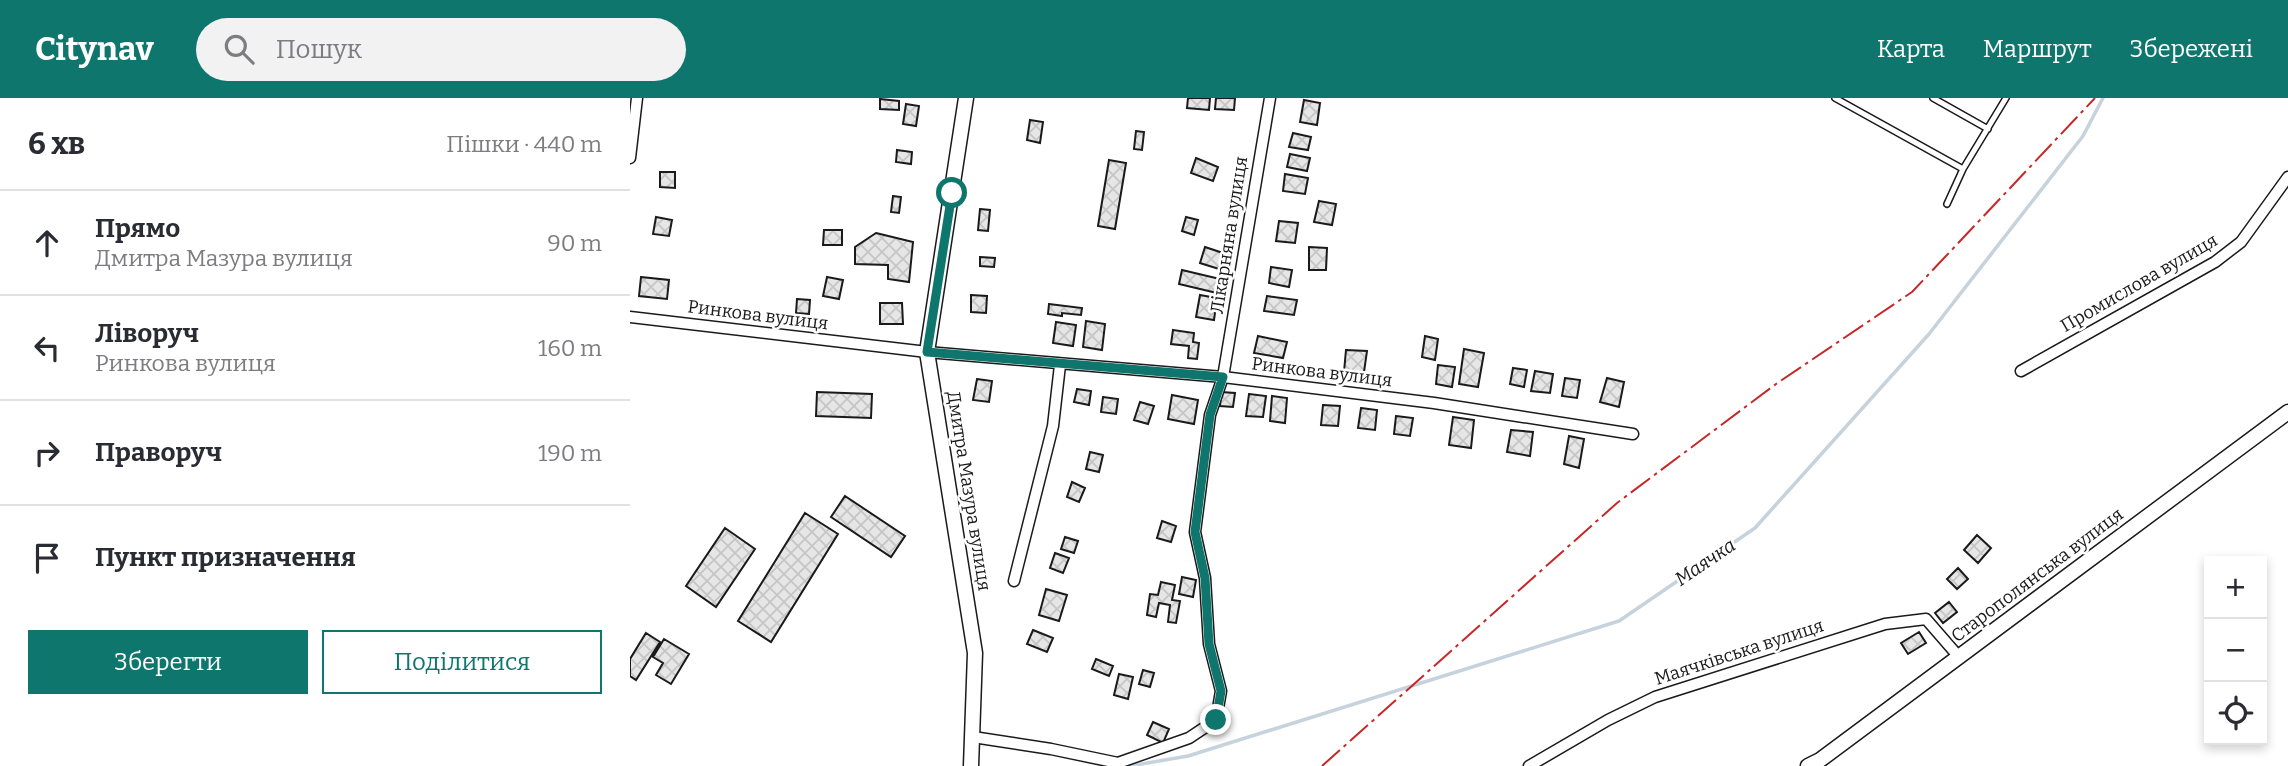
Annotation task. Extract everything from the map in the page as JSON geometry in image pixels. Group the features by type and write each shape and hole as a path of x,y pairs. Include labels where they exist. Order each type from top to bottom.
{"street":[{"path":"630,158 637,98"},
{"name":"Дмитра Мазура вулиця","path":"966,98 927,352 975,653 972,751"},
{"name":"Лікарняна вулиця","path":"972,751 1051,749 1118,763 1189,738 1216,720 1221,691 1209,644 1205,578 1195,532 1210,415 1223,377 1270,98"},
{"name":"Промислова вулиця","path":"2021,371 2215,262 2241,242 2288,177"},
{"name":"Ринкова вулиця","path":"630,317 927,352 1223,377 1434,403 1633,434"},
{"path":"1014,581 1054,426 1060,365"},
{"name":"Старополянська вулиця","path":"1808,766 1820,760 2288,412"},
{"name":"Маячківська вулиця","path":"1529,766 1608,720 1655,698 1885,624 1926,619 1959,657"}],"lane":[{"path":"1835,98 1963,169"},
{"path":"1934,98 1988,129"},
{"path":"1947,204 1963,169 2006,98"}],"building":[{"path":"1188,98 1210,98 1209,110 1187,108"},
{"path":"1216,98 1235,98 1234,110 1215,109"},
{"path":"880,99 899,101 899,110 880,109"},
{"path":"1304,100 1320,103 1317,125 1300,122"},
{"path":"906,104 919,106 916,126 903,124"},
{"path":"1030,120 1043,122 1040,143 1027,140"},
{"path":"1136,131 1144,132 1142,150 1134,149"},
{"path":"1293,133 1311,137 1308,150 1289,147"},
{"path":"897,150 912,152 911,164 896,162"},
{"path":"1290,154 1310,158 1307,171 1287,167"},
{"path":"1196,158 1218,167 1213,181 1191,173"},
{"path":"1109,160 1126,163 1115,229 1098,226"},
{"path":"660,172 675,172 675,188 660,187"},
{"path":"1285,174 1308,178 1305,194 1283,191"},
{"path":"893,196 901,197 899,213 891,212"},
{"path":"1319,201 1336,204 1332,225 1314,222"},
{"path":"980,209 990,210 988,231 978,230"},
{"path":"656,217 672,220 669,236 653,234"},
{"path":"1186,217 1198,220 1194,235 1182,231"},
{"path":"1279,221 1298,223 1295,243 1276,241"},
{"path":"824,230 842,230 842,245 823,245"},
{"path":"876,233 913,242 909,282 888,279 888,265 855,264 855,247"},
{"path":"1205,247 1223,253 1219,269 1200,263"},
{"path":"1309,247 1327,248 1326,270 1309,270"},
{"path":"980,257 995,258 994,267 980,266"},
{"path":"1271,267 1292,270 1289,287 1269,283"},
{"path":"1182,270 1220,279 1217,293 1179,284"},
{"path":"641,277 669,280 667,299 639,296"},
{"path":"827,277 843,280 839,299 823,296"},
{"path":"971,295 987,296 986,313 971,312"},
{"path":"1200,295 1217,298 1214,320 1196,317"},
{"path":"1267,296 1297,300 1294,315 1264,311"},
{"path":"797,299 810,300 809,314 796,313"},
{"path":"880,303 902,303 903,324 880,324"},
{"path":"1049,304 1082,308 1081,315 1048,314"},
{"path":"1086,321 1105,324 1102,350 1083,347"},
{"path":"1056,322 1076,325 1073,346 1053,343"},
{"path":"1173,330 1194,333 1193,342 1199,343 1197,359 1188,358 1189,346 1171,344"},
{"path":"1258,336 1287,342 1283,358 1254,353"},
{"path":"1425,336 1438,339 1435,360 1422,357"},
{"path":"1464,349 1484,353 1478,387 1459,384"},
{"path":"1346,350 1367,351 1364,372 1344,372"},
{"path":"1438,365 1455,367 1452,387 1436,384"},
{"path":"1513,368 1527,370 1524,387 1510,384"},
{"path":"1535,371 1553,374 1550,393 1531,391"},
{"path":"1565,378 1580,380 1577,398 1562,396"},
{"path":"1607,378 1624,382 1619,407 1600,402"},
{"path":"977,379 992,381 989,402 973,400"},
{"path":"1077,389 1091,391 1089,405 1074,402"},
{"path":"817,392 872,394 871,418 816,416"},
{"path":"1221,392 1235,393 1233,407 1220,406"},
{"path":"1249,394 1266,396 1263,417 1246,416"},
{"path":"1172,395 1198,400 1194,424 1168,419"},
{"path":"1272,396 1287,398 1285,423 1270,421"},
{"path":"1103,397 1118,399 1116,414 1101,412"},
{"path":"1140,402 1154,406 1148,424 1134,420"},
{"path":"1323,405 1340,406 1338,426 1321,425"},
{"path":"1361,408 1377,410 1375,430 1358,428"},
{"path":"1396,416 1413,418 1410,436 1394,434"},
{"path":"1453,417 1474,420 1471,448 1449,445"},
{"path":"1511,430 1533,432 1530,456 1507,452"},
{"path":"1569,436 1584,439 1579,468 1564,464"},
{"path":"1090,452 1103,455 1099,472 1086,469"},
{"path":"1072,482 1085,488 1079,502 1067,497"},
{"path":"845,496 905,536 891,557 831,517"},
{"path":"805,513 838,534 771,642 738,621"},
{"path":"1162,521 1176,526 1171,542 1157,538"},
{"path":"725,528 755,549 716,607 686,586"},
{"path":"1977,535 1991,548 1978,563 1964,550"},
{"path":"1065,537 1078,541 1074,553 1061,549"},
{"path":"1055,553 1069,558 1063,573 1050,568"},
{"path":"1958,568 1968,579 1957,589 1947,579"},
{"path":"1182,577 1196,580 1193,597 1179,594"},
{"path":"1161,582 1175,585 1172,600 1180,601 1176,623 1168,622 1170,605 1159,603 1156,617 1147,615 1150,594 1158,595"},
{"path":"1046,589 1067,595 1059,621 1039,615"},
{"path":"1949,602 1957,612 1943,623 1935,613"},
{"path":"1033,630 1053,638 1047,652 1027,644"},
{"path":"1919,632 1926,643 1908,654 1901,643"},
{"path":"646,633 660,642 636,680 630,676 630,659"},
{"path":"664,639 689,654 671,684 656,675 663,663 653,657"},
{"path":"1096,659 1113,666 1109,676 1092,669"},
{"path":"1143,670 1154,673 1150,687 1139,684"},
{"path":"1119,674 1133,677 1128,699 1114,695"},
{"path":"1153,722 1169,729 1163,743 1147,735"}],"waterway":[{"name":"Маячка","path":"1130,766 1188,756 1619,621 1755,528 1929,334 2083,136 2103,98"}],"power":[{"path":"1322,766 1617,503 1776,384 1912,292 2095,98"}],"route":[{"path":"952,193 927,352 1223,377 1210,415 1195,532 1205,578 1209,644 1221,691 1216,720"}]}
